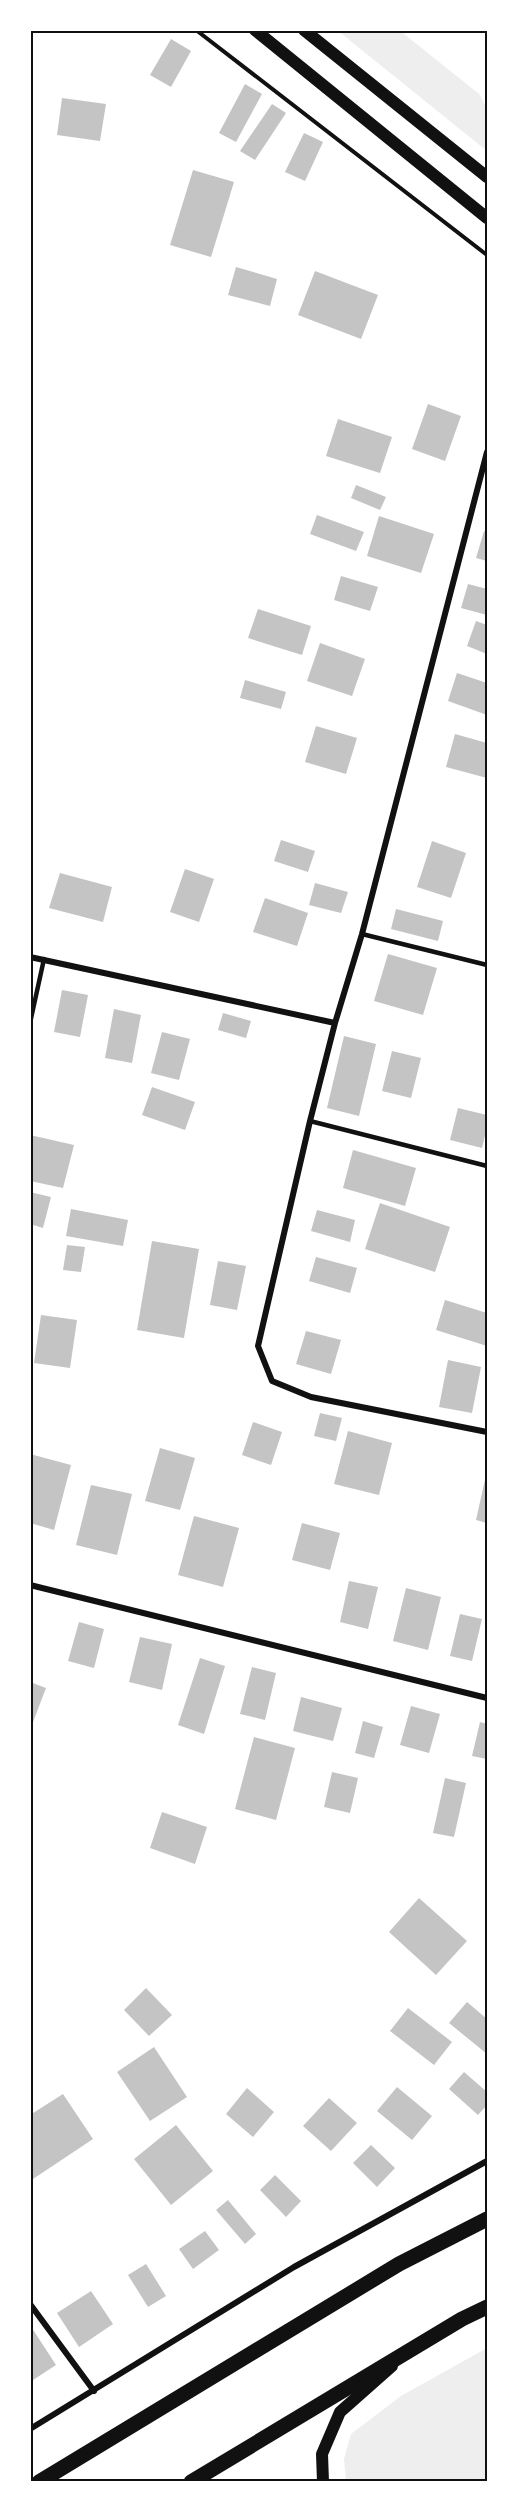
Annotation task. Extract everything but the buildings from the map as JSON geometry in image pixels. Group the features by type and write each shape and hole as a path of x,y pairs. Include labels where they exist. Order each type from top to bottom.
{"main road":[{"path":"255,30 487,218"},
{"path":"304,30 487,177"},
{"path":"39,2482 399,2264 487,2219"},
{"path":"191,2482 409,2351 487,2307"},
{"path":"322,2482 322,2454 340,2412 409,2351"}],"street":[{"path":"487,452 362,934 335,1023 258,1346 272,1381 311,1397 487,1432"},
{"path":"30,957 335,1023"},
{"path":"30,1585 487,1698"},
{"path":"30,2429 294,2267 487,2161"},
{"path":"30,2304 94,2391"}],"lane":[{"path":"362,934 487,965"},
{"path":"30,1023 44,959"},
{"path":"310,1121 487,1166"}],"path":[{"path":"196,30 487,255"}],"shaded area":[{"path":"337,30 399,30 479,94 487,108 487,151"},
{"path":"487,2348 487,2482 346,2482 344,2459 351,2434 401,2396"}]}
